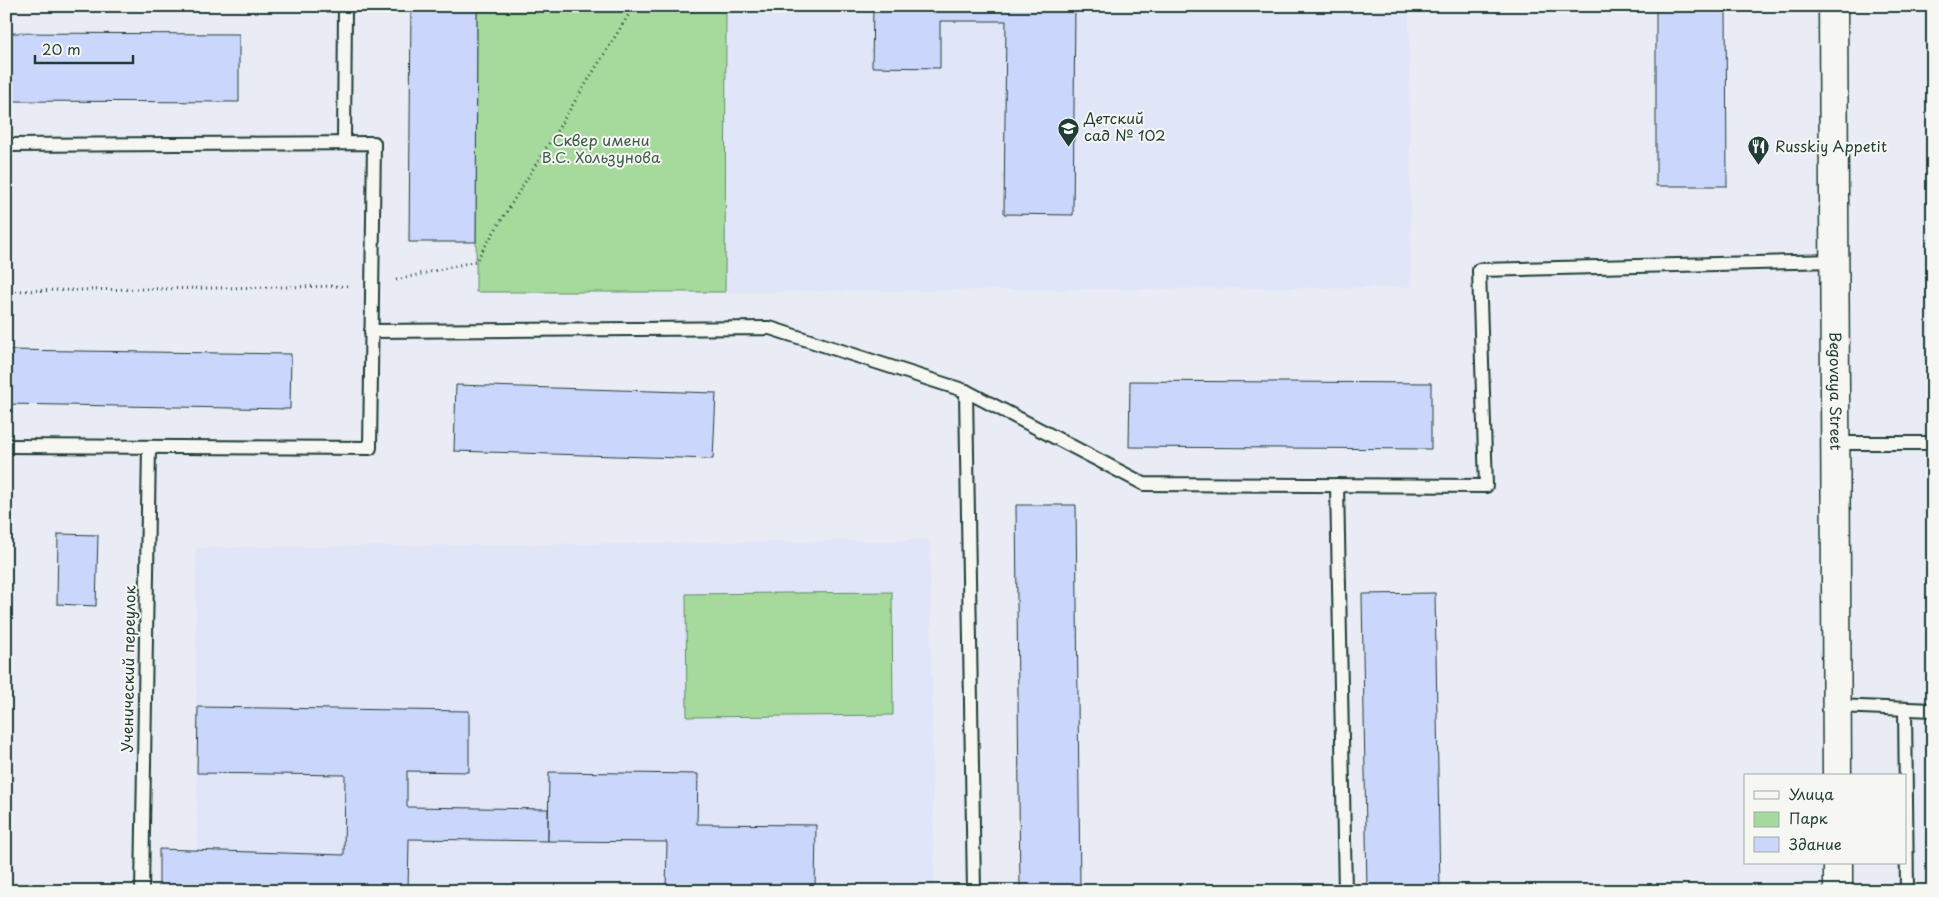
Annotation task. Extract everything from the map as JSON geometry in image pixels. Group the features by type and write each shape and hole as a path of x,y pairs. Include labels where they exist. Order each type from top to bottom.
{"street":[{"name":"Begovaya Street","path":"1833,6 1837,774"},
{"path":"1838,864 1838,891"}],"lane":[{"path":"344,143 345,6"},
{"path":"6,145 374,143 370,448 6,446"},
{"path":"372,331 770,328 966,391 1144,484 1486,486 1479,270 1835,261"},
{"path":"966,391 974,891"},
{"path":"1835,443 1933,442"},
{"name":"Ученический переулок","path":"142,891 149,447"},
{"path":"1337,485 1346,891"},
{"path":"1837,706 1933,710"},
{"path":"1905,709 1908,891"}],"path":[{"path":"6,291 372,285 476,261 634,6"}],"shaded area":[{"name":"Детский сад № 102","path":"726,6 1409,6 1411,287 725,292"},
{"path":"930,540 934,891 159,891 159,849 197,849 196,548"}],"green space":[{"name":"Сквер имени В.С. Хользунова","path":"477,6 726,6 725,292 476,292"},
{"path":"892,592 893,715 687,717 686,594"}],"building":[{"path":"411,6 477,6 476,242 409,242"},
{"path":"873,6 1075,6 1073,215 1004,214 1006,21 940,21 940,68 872,67"},
{"path":"1656,6 1726,6 1727,186 1656,186"},
{"path":"6,33 239,34 239,102 6,101"},
{"path":"1931,33 1933,33 1933,102 1932,102"},
{"path":"6,350 291,354 290,409 6,404"},
{"path":"1130,381 1431,383 1431,449 1129,447"},
{"path":"456,385 716,393 713,459 454,451"},
{"path":"1016,505 1076,505 1080,891 1020,891"},
{"path":"58,534 98,535 96,606 57,604"},
{"path":"1435,593 1440,891 1367,891 1362,594"},
{"path":"198,707 469,711 469,772 407,771 407,807 548,809 548,841 409,839 408,891 159,891 159,849 344,855 345,775 197,773"},
{"path":"549,772 698,774 697,824 816,825 815,891 666,891 667,842 548,841"}],"place":[{"name":"Детский сад № 102","path":"1068,147"},
{"name":"Russkiy Appetit","path":"1759,166"}]}
